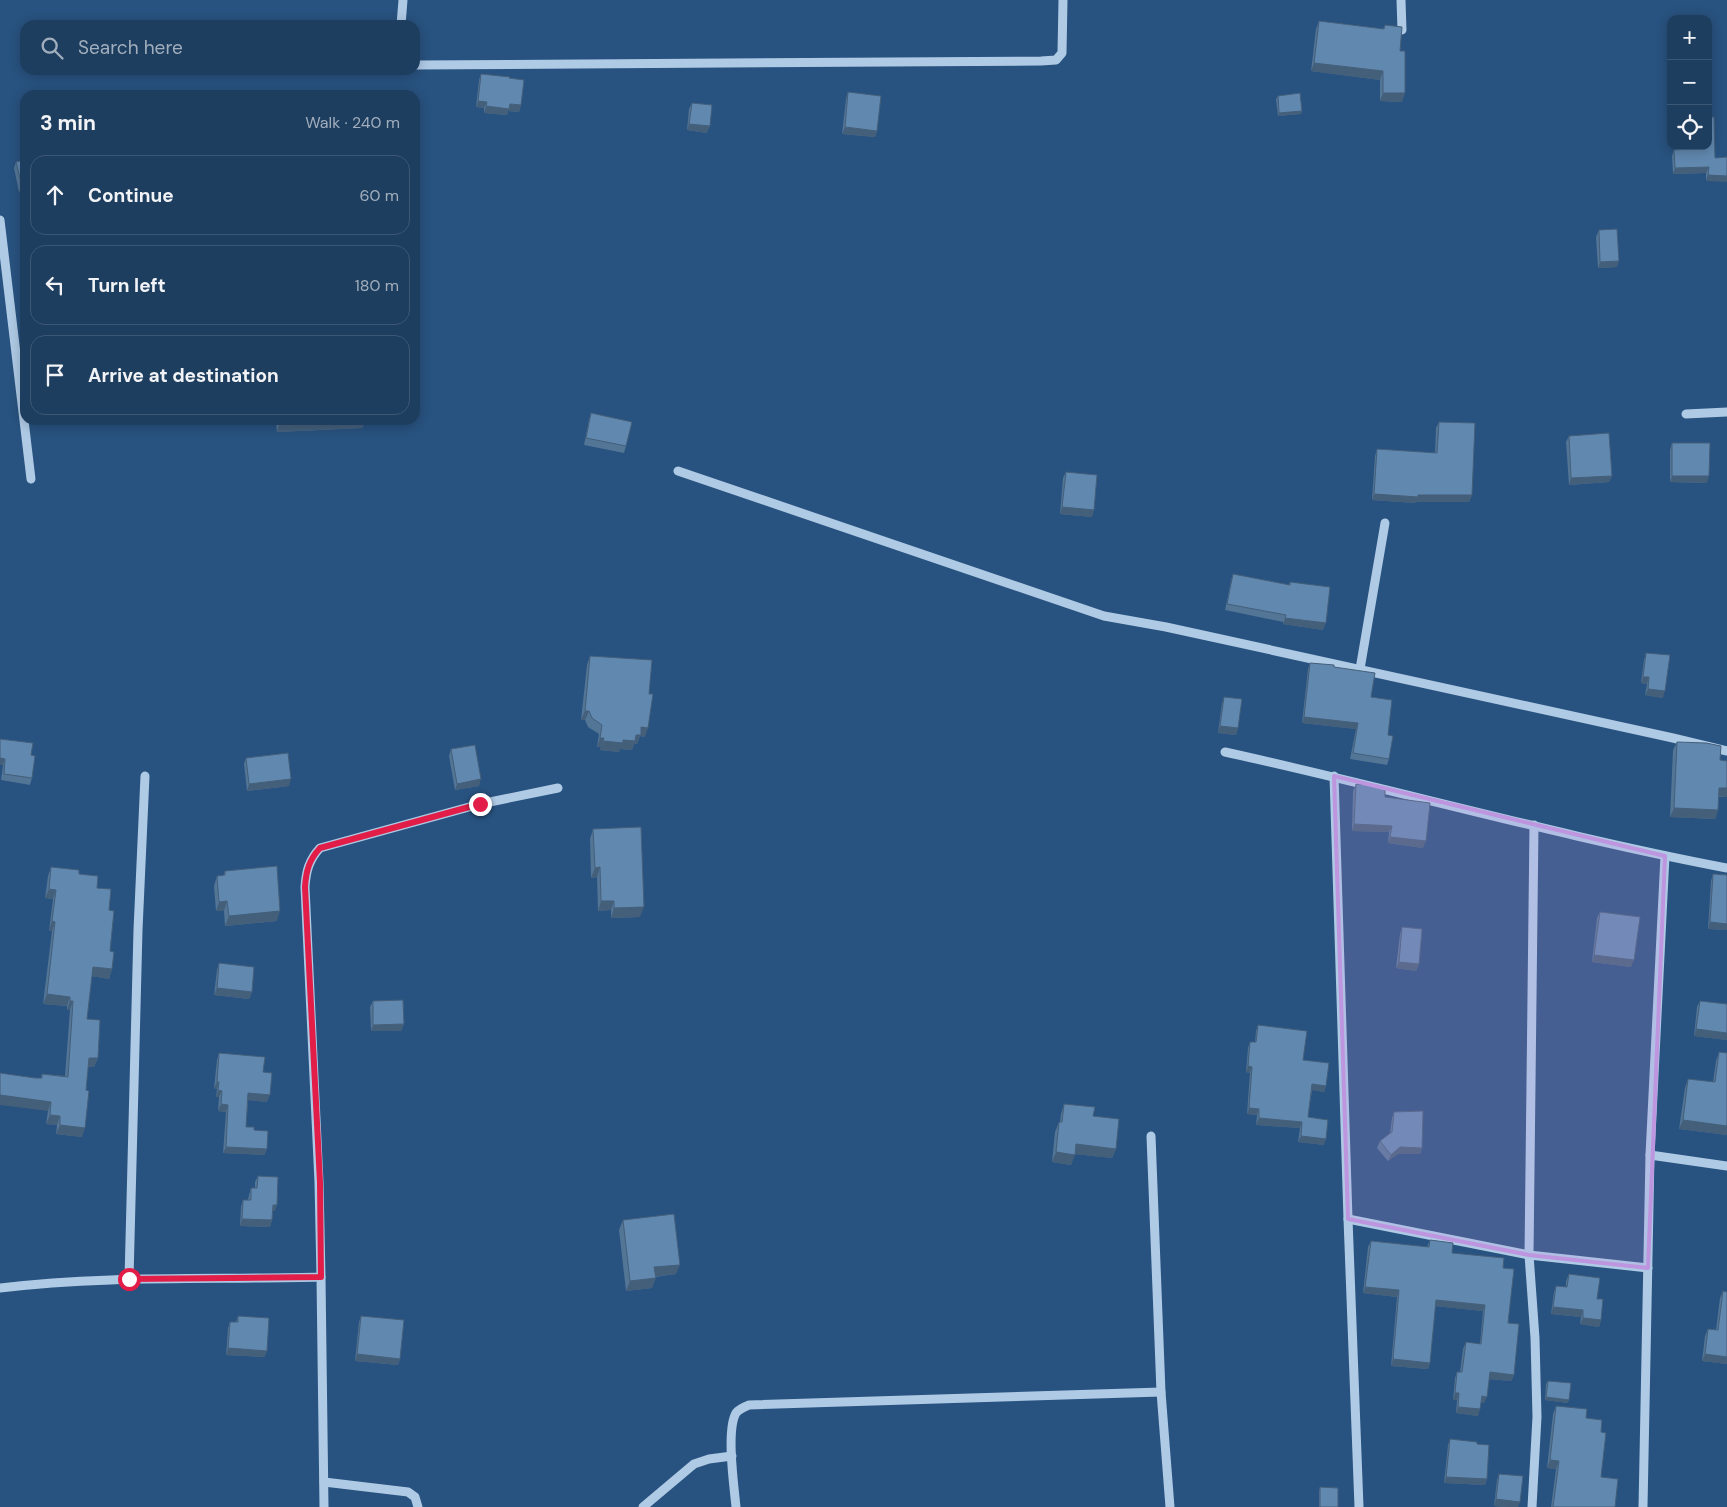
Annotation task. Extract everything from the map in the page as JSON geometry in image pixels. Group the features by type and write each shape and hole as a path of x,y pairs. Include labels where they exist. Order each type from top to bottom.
{"street":[{"path":"401,20 403,0"},
{"path":"420,65 1048,61 1056,60 1062,53 1063,0"},
{"path":"1401,0 1402,30"},
{"path":"0,220 20,387"},
{"path":"1686,414 1727,412"},
{"path":"25,425 31,479"},
{"path":"678,471 1104,616 1166,627 1360,669 1727,751"},
{"path":"1360,669 1385,523"},
{"path":"1225,752 1334,776 1665,856 1727,868"},
{"path":"129,1279 138,930 145,776"},
{"path":"1334,776 1359,1507"},
{"path":"324,1507 320,1182 306,896 306,876 309,864 320,848 480,804 558,788"},
{"path":"1532,1507 1537,1418 1535,1338 1529,1255 1534,825"},
{"path":"1643,1507 1650,1155 1665,856"},
{"path":"1151,1136 1162,1392 1170,1507"},
{"path":"1650,1155 1727,1166"},
{"path":"1348,1219 1529,1255 1648,1268"},
{"path":"0,1288 34,1284 129,1279 321,1277"},
{"path":"736,1507 732,1456 733,1422 736,1412 749,1405 1162,1392"},
{"path":"643,1507 694,1464 709,1459 732,1456"},
{"path":"324,1482 408,1492 416,1497 418,1507"}],"highlighted area":[{"path":"1334,776 1665,856 1648,1268 1529,1255 1348,1219"}],"building":[{"path":"1319,21 1384,29 1385,25 1402,27 1400,51 1405,51 1405,93 1383,93 1383,71 1314,63"},
{"path":"481,74 524,80 521,105 510,104 509,109 486,106 487,102 478,101"},
{"path":"848,92 881,96 877,131 845,127"},
{"path":"1300,93 1302,111 1279,113 1278,96"},
{"path":"692,103 712,105 710,126 689,124"},
{"path":"1712,117 1714,117 1715,158 1727,157 1727,176 1708,175 1709,167 1675,168 1674,150 1712,150"},
{"path":"20,161 20,178 16,162"},
{"path":"1617,229 1619,261 1600,262 1599,230"},
{"path":"591,413 632,422 626,446 586,438"},
{"path":"1439,422 1475,423 1472,495 1418,495 1418,497 1374,494 1377,449 1437,453"},
{"path":"1609,433 1612,476 1571,478 1569,436"},
{"path":"1672,443 1710,443 1709,476 1672,476"},
{"path":"1066,472 1097,475 1094,510 1062,507"},
{"path":"1233,574 1290,585 1290,582 1330,587 1326,623 1285,618 1286,615 1227,604"},
{"path":"1646,653 1670,655 1665,691 1648,689 1649,677 1643,677"},
{"path":"590,656 652,660 649,694 653,694 648,728 641,727 641,735 636,735 635,741 623,740 623,743 603,741 604,738 600,738 602,725 592,718 589,711 585,711"},
{"path":"1310,663 1334,665 1334,667 1375,673 1371,697 1392,700 1388,735 1393,736 1389,759 1353,753 1358,723 1304,717"},
{"path":"1224,697 1242,699 1238,728 1220,726"},
{"path":"0,739 33,743 31,755 35,756 32,778 4,774 5,759 0,758"},
{"path":"1677,742 1706,743 1721,746 1720,760 1727,761 1727,788 1719,788 1718,810 1674,808"},
{"path":"475,745 481,779 457,784 451,749"},
{"path":"288,753 291,779 249,784 246,758"},
{"path":"1356,784 1385,789 1385,797 1430,803 1426,841 1390,837 1392,826 1354,824"},
{"path":"641,827 644,907 614,908 614,901 601,901 600,867 595,868 593,829"},
{"path":"277,866 280,911 229,916 227,901 219,902 217,876 225,875 225,871"},
{"path":"51,867 79,870 79,874 98,876 97,888 111,889 109,910 114,911 110,951 114,952 112,969 93,967 87,1019 100,1020 98,1058 89,1058 86,1090 89,1091 85,1128 60,1125 60,1116 50,1115 51,1102 0,1095 0,1073 35,1078 42,1078 42,1074 68,1077 73,1001 70,1001 70,997 47,994 55,922 52,921 56,890 49,889"},
{"path":"1713,874 1727,875 1727,924 1710,922"},
{"path":"1600,912 1640,917 1634,960 1594,955"},
{"path":"1402,927 1422,929 1419,964 1399,962"},
{"path":"219,963 254,967 252,992 217,988"},
{"path":"403,1000 404,1024 373,1025 373,1001"},
{"path":"1700,1001 1727,1004 1727,1033 1696,1029"},
{"path":"1258,1025 1307,1031 1303,1060 1329,1063 1326,1086 1312,1084 1308,1117 1328,1120 1326,1139 1301,1136 1302,1122 1259,1118 1259,1109 1249,1108 1252,1067 1248,1066 1250,1042 1256,1042"},
{"path":"1719,1052 1727,1053 1727,1126 1683,1120 1688,1079 1715,1082"},
{"path":"219,1053 265,1057 263,1072 272,1073 270,1095 248,1093 246,1127 254,1127 254,1130 268,1131 267,1149 226,1147 228,1105 221,1104 222,1091 218,1090"},
{"path":"1064,1104 1095,1107 1093,1116 1119,1119 1116,1149 1076,1144 1075,1155 1056,1152 1059,1122 1062,1122"},
{"path":"1423,1111 1422,1148 1400,1147 1391,1155 1380,1141 1392,1132 1394,1112"},
{"path":"258,1176 278,1177 277,1205 273,1205 272,1220 242,1219 243,1200 251,1200 251,1188 257,1188"},
{"path":"674,1214 680,1265 654,1267 656,1278 630,1281 623,1220"},
{"path":"1430,1240 1453,1243 1452,1253 1504,1258 1503,1268 1514,1269 1508,1323 1519,1324 1514,1375 1490,1372 1487,1397 1482,1396 1480,1409 1458,1407 1459,1393 1455,1393 1457,1372 1462,1372 1466,1342 1481,1344 1485,1305 1436,1300 1430,1363 1393,1359 1399,1290 1365,1287 1371,1241 1429,1247"},
{"path":"1569,1274 1600,1278 1597,1299 1603,1299 1601,1320 1583,1318 1583,1310 1553,1307 1556,1286 1567,1287"},
{"path":"1723,1291 1727,1292 1727,1357 1705,1354 1708,1329 1718,1330"},
{"path":"238,1316 269,1318 267,1351 228,1348 230,1322 238,1322"},
{"path":"361,1316 404,1320 400,1359 357,1354"},
{"path":"1548,1381 1571,1383 1569,1400 1546,1397"},
{"path":"1556,1406 1587,1409 1586,1418 1602,1420 1601,1432 1606,1433 1601,1477 1618,1479 1615,1507 1553,1507 1559,1461 1550,1460"},
{"path":"1450,1439 1489,1445 1487,1479 1446,1477"},
{"path":"1499,1474 1523,1476 1520,1502 1496,1499"},
{"path":"1320,1487 1338,1488 1338,1507 1320,1507"}],"route":[{"path":"129,1279 321,1277 320,1182 305,887 309,864 320,848 480,804"}]}
